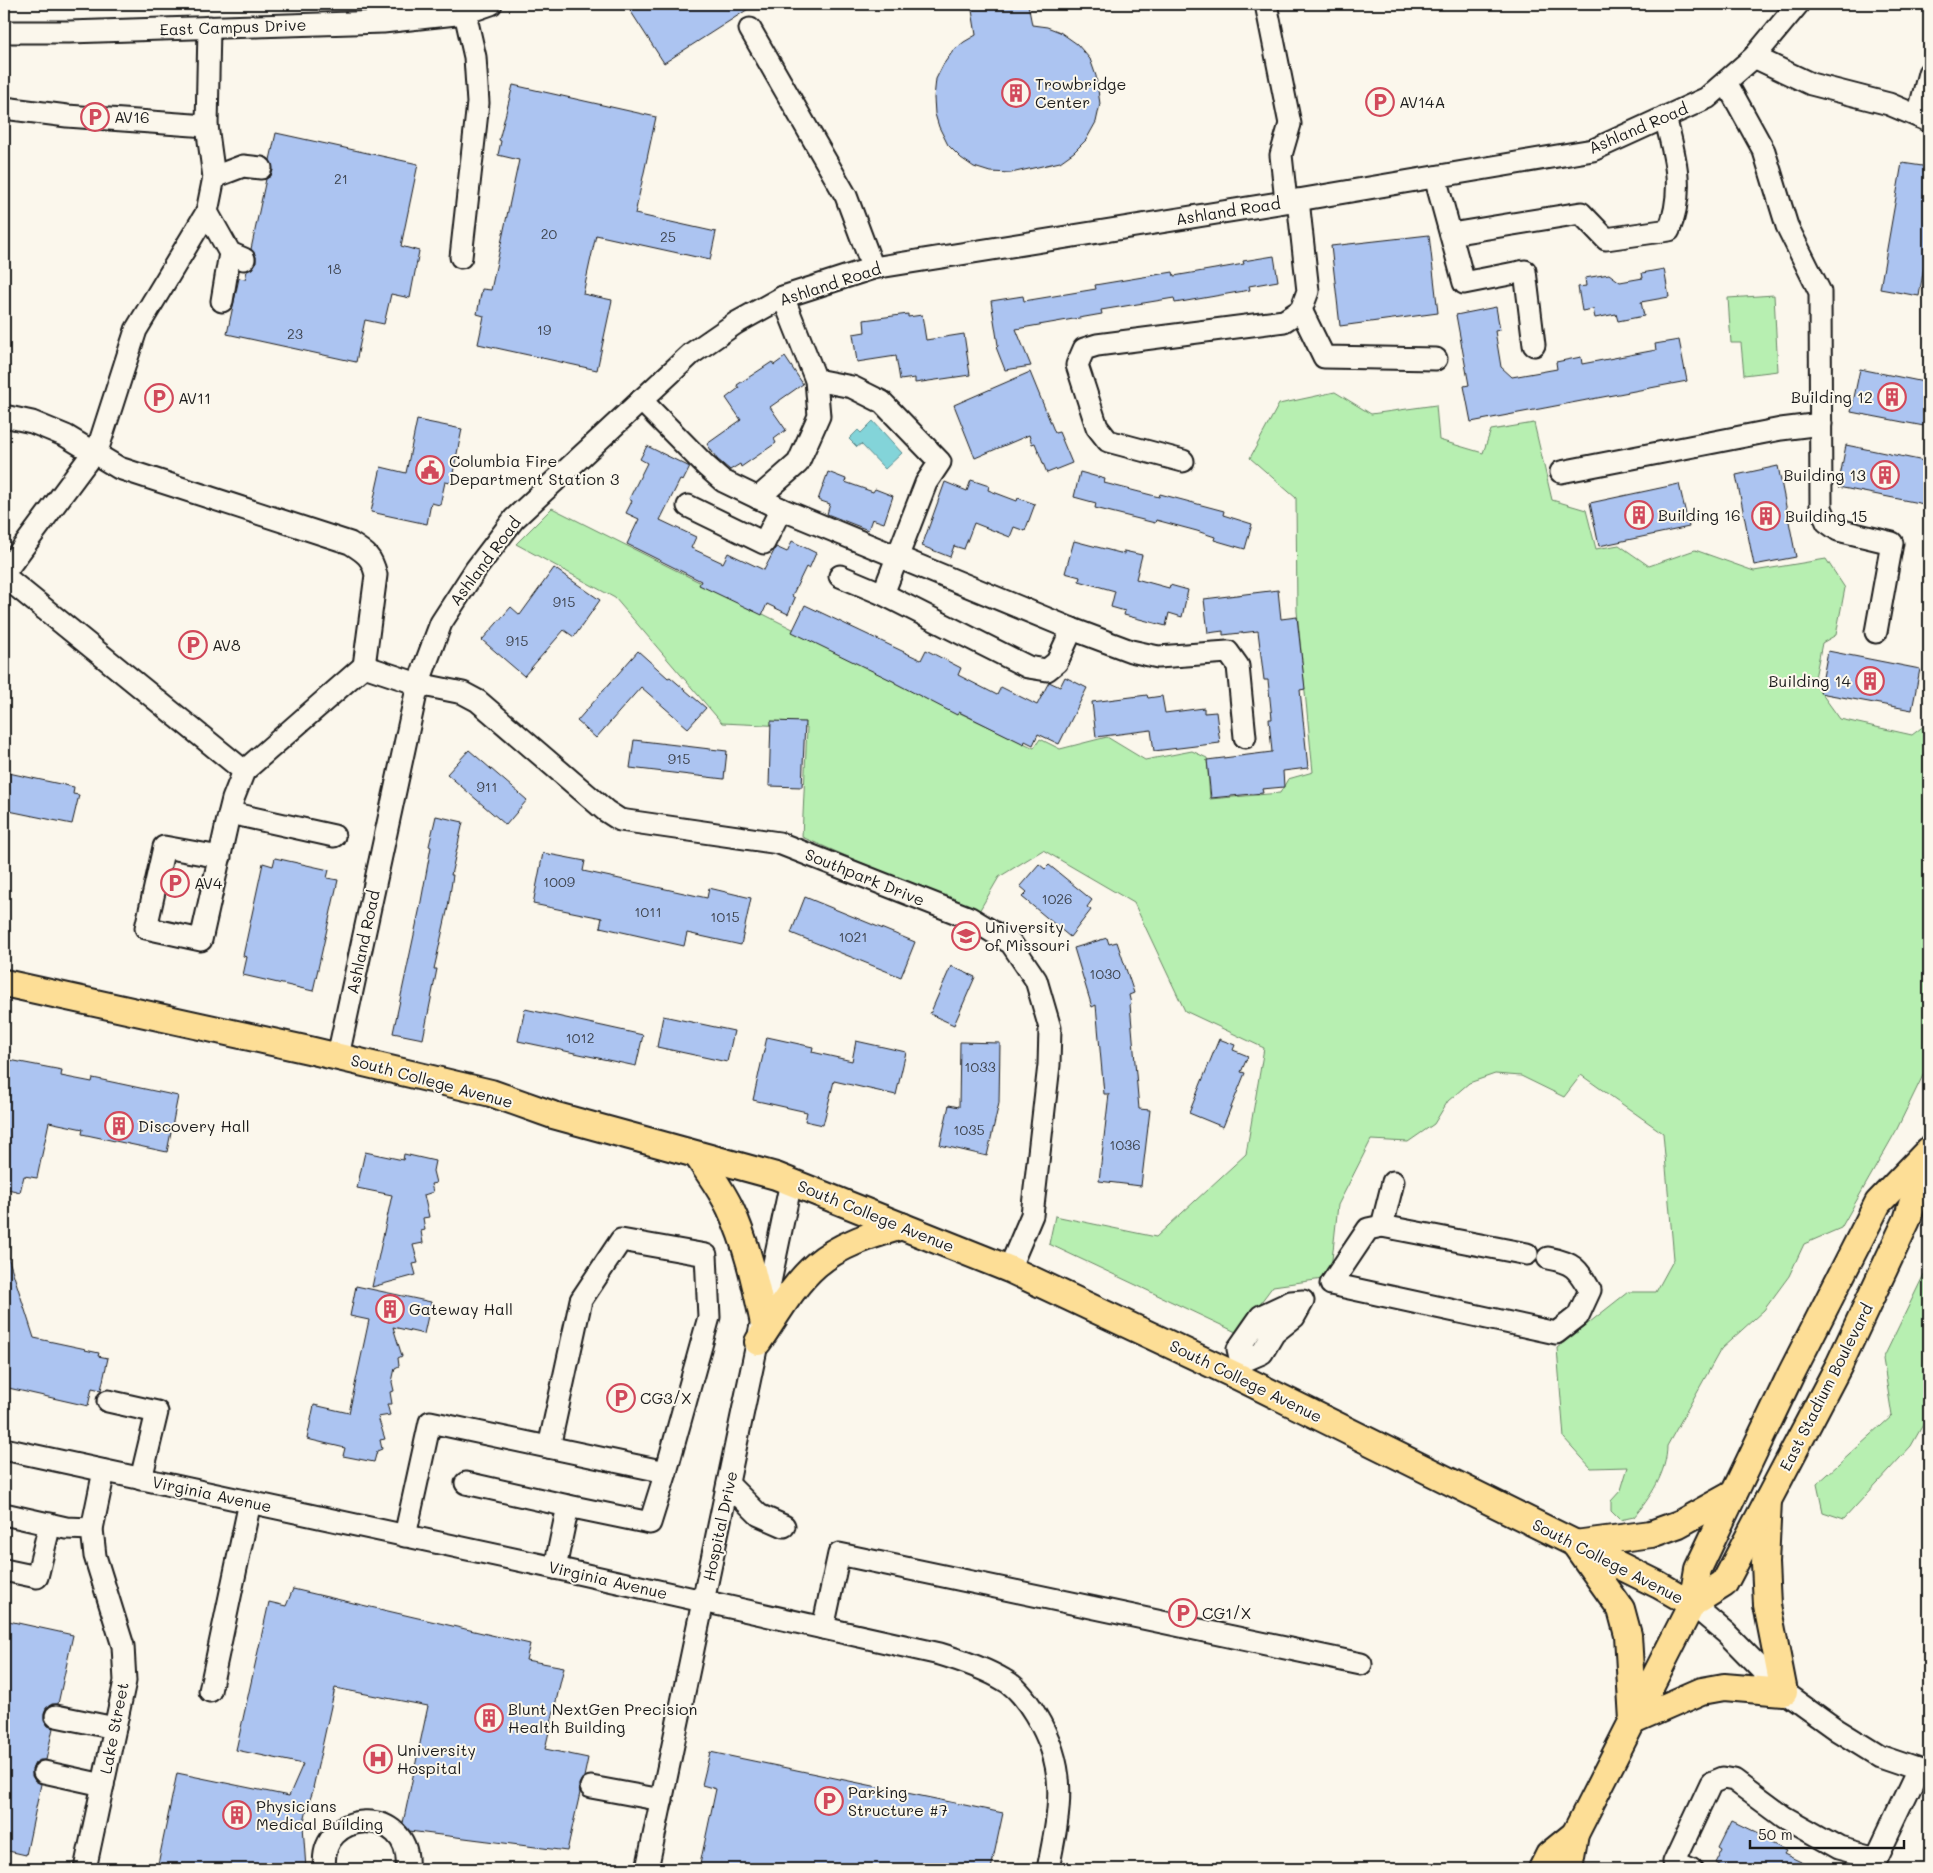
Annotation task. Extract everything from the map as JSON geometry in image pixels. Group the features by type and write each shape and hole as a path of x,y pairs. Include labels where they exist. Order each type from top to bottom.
{"main road":[{"name":"South College Avenue","path":"4,983 338,1056 491,1093 553,1115 791,1182 1010,1269 1237,1368 1575,1544 1659,1585 1692,1604"},
{"name":"East Stadium Boulevard","path":"1569,1869 1575,1834 1692,1604 1698,1569 1791,1374 1878,1203 1929,1150"},
{"name":"East Stadium Boulevard","path":"1692,1604 1724,1584 1839,1365 1907,1220 1929,1150"},
{"path":"697,1155 729,1206 744,1242 753,1268 760,1331"},
{"path":"760,1331 816,1265 850,1244 902,1226"},
{"path":"1734,1494 1679,1524 1651,1534 1575,1544 1620,1609 1628,1635 1633,1721 1702,1690 1724,1687 1784,1692 1767,1605 1765,1563 1768,1500"},
{"name":"East Stadium Boulevard","path":"1542,1869 1549,1855 1575,1834"}],"street":[{"name":"East Campus Drive","path":"4,32 69,32 383,22 465,13 491,4"},
{"path":"1183,461 1108,441 1097,427 1077,365 1084,349 1097,345 1284,321 1301,310 1308,291 1292,201 1281,155 1290,124 1266,4"},
{"name":"Ashland Road","path":"338,1056 418,684 441,623 476,568 514,519 691,354 736,323 783,298 873,268 1292,201 1594,150 1707,98 1754,57 1798,4"},
{"path":"461,257 478,103 475,57 465,13"},
{"path":"209,27 207,126 214,177 207,212 136,330 99,445 4,574 244,771"},
{"path":"750,29 846,196 873,268"},
{"path":"1754,57 1811,84 1889,104 1924,118 1929,72"},
{"path":"1726,82 1764,151 1787,226 1820,292 1821,508 1826,522 1838,530 1892,543 1876,632"},
{"path":"4,108 67,116 207,126"},
{"path":"1451,234 1580,213 1606,240 1669,230 1676,212 1677,166 1665,117"},
{"path":"214,177 243,166 262,168"},
{"path":"1435,177 1464,283 1525,271 1534,345"},
{"path":"207,212 237,256 222,301"},
{"path":"758,498 798,463 819,416 816,380 783,298"},
{"path":"1301,310 1324,357 1436,359"},
{"path":"816,380 852,387 882,402 940,462 926,483 883,594"},
{"path":"641,400 723,481 781,508 898,558 1131,651 1158,657 1228,652 1238,666 1245,737"},
{"path":"4,416 32,422 66,436 119,468 350,543 364,552 373,562 376,575 364,666 244,771 230,813 220,858 201,940 146,928 164,847 220,858"},
{"path":"1561,472 1780,429 1822,424"},
{"path":"688,506 764,543 781,508"},
{"path":"840,576 883,594 1028,667 1047,670 1057,662 1072,629"},
{"name":"Southpark Drive","path":"364,666 418,684 464,693 478,700 606,811 620,820 779,842 970,918 1011,943 1036,980 1050,1028 1050,1065 1032,1215 1010,1269"},
{"path":"230,813 334,836"},
{"name":"Hospital Drive","path":"647,1869 705,1602 791,1182"},
{"path":"1382,1226 1393,1182"},
{"path":"1237,1368 1262,1353 1274,1333 1294,1317 1303,1301 1331,1284 1368,1229 1382,1226 1527,1254"},
{"path":"466,1483 650,1523 709,1317 706,1255 621,1240 581,1300 549,1447"},
{"path":"1331,1284 1556,1333 1578,1316 1590,1290 1577,1268 1562,1260 1548,1258"},
{"path":"108,1401 157,1412 141,1479"},
{"path":"405,1536 430,1422 666,1472"},
{"name":"Virginia Avenue","path":"4,1449 555,1568 940,1654 974,1664 1006,1681 1030,1706 1048,1735 1059,1773 1058,1819 1048,1869"},
{"name":"Lake Street","path":"85,1869 125,1681 123,1646 95,1556 92,1529 104,1470"},
{"path":"729,1485 760,1515 784,1526"},
{"path":"210,1691 250,1502"},
{"path":"555,1568 568,1506"},
{"path":"4,1514 66,1528 92,1529"},
{"path":"4,1570 38,1577 50,1524"},
{"path":"823,1628 839,1554 1361,1664"},
{"path":"1691,1869 1674,1862 1712,1783 1723,1778 1734,1780 1784,1817 1839,1848 1873,1864 1923,1772 1879,1756 1837,1730 1784,1692 1726,1633 1692,1604"},
{"path":"56,1716 115,1728"},
{"path":"44,1772 103,1785"},
{"path":"591,1787 662,1800"},
{"path":"325,1869 326,1852 332,1839 348,1825 368,1820 382,1823 394,1831 403,1842 408,1855 407,1869"}],"green space":[{"path":"1774,295 1778,371 1744,375 1741,343 1731,343 1728,298"},
{"path":"1335,392 1371,414 1436,405 1439,440 1483,453 1491,430 1534,423 1552,500 1586,510 1596,549 1619,545 1649,566 1695,550 1754,571 1826,559 1845,588 1836,635 1822,643 1814,683 1840,719 1912,735 1929,722 1929,1063 1896,1131 1841,1228 1804,1244 1789,1276 1764,1310 1721,1349 1667,1446 1661,1475 1646,1502 1634,1517 1620,1520 1611,1511 1611,1501 1621,1490 1628,1467 1591,1468 1564,1438 1557,1348 1628,1292 1656,1292 1674,1259 1663,1133 1581,1075 1564,1097 1521,1076 1495,1074 1469,1083 1448,1101 1434,1124 1408,1142 1371,1140 1338,1205 1330,1278 1273,1286 1238,1333 1049,1244 1055,1216 1156,1237 1246,1154 1264,1048 1185,1011 1134,903 1043,850 999,877 978,913 802,837 807,727 722,723 615,598 516,544 552,508 958,712 1034,748 1040,739 1060,749 1107,737 1145,760 1192,751 1207,758 1210,799 1280,793 1288,779 1313,772 1297,611 1296,498 1250,458 1279,404"},
{"path":"1929,1264 1929,1414 1911,1446 1844,1519 1823,1512 1817,1484 1892,1416 1883,1359"}],"water":[{"path":"873,421 902,453 885,469 861,444 857,447 849,439 858,430 861,433"}],"building":[{"path":"626,4 756,4 664,63"},
{"name":"Trowbridge Center","path":"971,4 1028,4 1032,25 1047,27 1060,32 1077,44 1090,59 1096,76 1100,104 1096,122 1086,140 1060,162 1011,173 990,172 974,167 961,158 948,145 935,114 936,79 953,51 976,35"},
{"path":"513,85 656,117 635,214 716,232 710,260 596,235 583,294 612,300 597,370 478,344 484,316 477,314 482,289 491,290 519,160 498,155 501,141 499,140"},
{"path":"276,133 418,164 401,246 419,251 410,298 391,294 384,324 365,320 356,362 227,334 239,278 245,279 247,271 252,269 256,263 256,257 251,249 266,179 271,176 273,170 270,160"},
{"path":"1902,163 1929,167 1929,238 1919,296 1880,289"},
{"path":"1429,235 1438,313 1340,326 1331,246"},
{"path":"1274,256 1278,281 1249,286 1250,290 1175,303 1174,298 1101,310 1102,314 1016,329 1031,366 1005,370 996,347 998,345 991,301 1023,296 1024,301 1096,289 1095,285 1173,272 1174,276 1244,264 1243,261"},
{"path":"1664,269 1669,297 1641,302 1644,316 1618,321 1616,314 1595,318 1593,309 1582,311 1578,287 1586,286 1585,278 1609,274 1620,282 1643,278 1642,273"},
{"path":"1496,307 1500,330 1495,331 1501,367 1512,377 1557,369 1556,362 1581,357 1582,364 1656,350 1655,344 1679,340 1687,381 1471,422 1464,386 1469,385 1456,315"},
{"path":"908,314 908,317 922,315 926,340 964,334 970,375 915,383 915,378 900,380 896,356 857,362 853,334 865,332 864,320"},
{"path":"785,357 803,384 770,407 786,430 774,439 776,443 741,467 740,464 730,470 717,459 707,444 741,420 726,398 739,388 737,385 772,362 774,365"},
{"name":"Building 12","path":"1860,369 1929,383 1929,427 1851,412"},
{"path":"1030,372 1055,433 1059,432 1072,463 1047,473 1035,443 1032,444 1029,435 975,458 954,405"},
{"name":"Columbia Fire Department Station 3","path":"417,420 462,429 451,483 445,482 440,505 431,503 427,524 371,512 381,467 406,473"},
{"name":"Building 13","path":"1846,445 1929,462 1929,505 1838,487"},
{"path":"647,446 690,467 683,481 680,480 660,520 696,537 691,548 723,563 728,553 764,570 776,547 787,552 792,541 816,553 809,569 806,567 792,596 795,598 788,614 767,604 762,615 699,585 701,581 627,544 639,519 626,513 632,501 629,499 647,463 640,459"},
{"name":"Building 15","path":"1778,466 1796,557 1754,565 1736,475"},
{"path":"828,472 846,479 845,482 873,492 875,489 893,496 884,523 872,519 868,530 827,514 830,504 818,500"},
{"path":"1080,472 1105,479 1104,483 1159,497 1160,494 1224,511 1223,515 1252,524 1245,549 1214,540 1215,537 1197,531 1156,520 1155,523 1095,508 1096,503 1074,497"},
{"path":"971,480 989,486 988,490 1017,501 1018,498 1035,504 1025,531 1014,527 1010,537 974,523 964,549 954,546 950,557 922,546 945,482 967,491"},
{"name":"Building 16","path":"1679,484 1689,527 1599,546 1590,503"},
{"path":"1074,541 1124,554 1124,551 1142,555 1136,579 1169,588 1170,585 1188,590 1182,617 1169,613 1166,626 1124,615 1125,611 1111,607 1115,591 1079,581 1080,577 1065,573"},
{"path":"554,568 600,600 574,637 564,630 524,676 482,640 511,607 520,615"},
{"path":"1278,590 1281,619 1297,617 1305,689 1300,690 1308,768 1283,771 1284,787 1262,789 1263,793 1211,798 1207,760 1272,752 1269,719 1272,719 1268,680 1264,680 1258,631 1223,635 1223,631 1208,633 1204,599"},
{"path":"805,605 921,660 926,650 961,668 958,675 997,695 1001,687 1037,705 1049,682 1060,687 1065,677 1087,688 1059,744 1038,734 1033,745 1025,741 1024,744 959,712 957,715 895,682 792,632"},
{"path":"638,651 706,708 688,728 641,687 596,738 577,721"},
{"name":"Building 14","path":"1828,651 1920,669 1912,710 1820,693"},
{"path":"1147,695 1148,698 1162,696 1165,713 1204,708 1204,713 1216,712 1220,743 1154,751 1151,730 1096,737 1092,702"},
{"path":"771,721 805,722 802,787 769,786"},
{"path":"634,740 727,751 724,779 630,768"},
{"path":"469,750 527,800 506,825 447,774"},
{"path":"4,772 74,787 73,794 79,795 72,824 4,810"},
{"path":"436,816 463,822 451,875 453,875 448,907 434,969 437,969 423,1039 393,1033 420,907 431,847 429,846"},
{"path":"543,853 585,861 583,871 707,898 709,888 751,898 741,945 687,933 684,946 600,927 602,918 533,904"},
{"path":"275,858 329,870 327,878 338,880 313,991 243,975 247,957 243,956 263,863 273,866"},
{"path":"1039,864 1045,869 1049,865 1092,900 1087,907 1091,910 1070,937 1022,897 1027,892 1020,886"},
{"path":"805,897 915,942 901,977 791,933"},
{"path":"1107,938 1109,944 1117,942 1134,993 1129,995 1139,1109 1150,1110 1141,1186 1099,1181 1109,1094 1104,1094 1096,1005 1092,1007 1074,948"},
{"path":"951,966 975,977 954,1025 930,1014"},
{"path":"525,1009 643,1035 636,1066 518,1041"},
{"path":"663,1016 734,1031 727,1062 657,1047"},
{"path":"767,1037 813,1047 812,1052 852,1061 856,1041 906,1052 896,1095 834,1081 823,1125 805,1121 807,1112 753,1100"},
{"path":"1219,1039 1235,1045 1233,1050 1248,1056 1241,1072 1245,1073 1223,1127 1189,1113"},
{"path":"960,1042 1000,1043 999,1103 987,1156 940,1145 949,1105 959,1107"},
{"name":"Discovery Hall","path":"4,1059 62,1070 61,1076 92,1082 93,1078 178,1096 167,1152 82,1134 83,1129 49,1122 37,1178 24,1176 20,1192 4,1188"},
{"path":"365,1152 403,1160 404,1154 435,1161 433,1171 436,1183 431,1184 433,1192 424,1195 429,1217 423,1218 425,1230 421,1231 423,1243 413,1245 418,1263 413,1264 416,1275 372,1287 392,1195 357,1188"},
{"path":"7,1254 34,1338 86,1349 99,1353 98,1356 108,1358 101,1390 92,1388 88,1406 4,1387 4,1255"},
{"path":"356,1286 431,1302 424,1334 393,1327 402,1356 398,1358 399,1366 395,1368 392,1382 394,1391 390,1392 392,1404 387,1404 390,1415 378,1417 385,1439 380,1440 382,1449 377,1451 374,1462 343,1456 345,1448 307,1439 314,1405 349,1413 369,1320 350,1316"},
{"name":"Blunt NextGen Precision Health Building","path":"293,1589 530,1644 526,1660 564,1667 545,1749 588,1758 584,1777 579,1784 580,1793 567,1851 409,1831 403,1823 428,1706 335,1688 314,1788 303,1825 306,1869 157,1869 177,1773 289,1796 303,1764 236,1750 269,1602 286,1606"},
{"path":"4,1620 73,1635 58,1704 52,1704 46,1708 44,1713 44,1720 48,1726 53,1728 46,1760 40,1760 35,1763 32,1770 32,1776 35,1781 41,1784 26,1855 4,1850"},
{"name":"Parking Structure #7","path":"710,1752 1003,1813 991,1869 699,1869 716,1789 702,1785"},
{"path":"1732,1821 1759,1834 1758,1837 1786,1851 1784,1854 1816,1869 1726,1869 1715,1863 1722,1849 1719,1847"}],"place":[{"name":"Trowbridge Center","path":"1016,93"},
{"name":"AV14A","path":"1380,102"},
{"name":"AV16","path":"95,117"},
{"name":"Building 12","path":"1892,397"},
{"name":"AV11","path":"159,398"},
{"name":"Columbia Fire Department Station 3","path":"430,470"},
{"name":"Building 13","path":"1885,475"},
{"name":"Building 16","path":"1639,515"},
{"name":"Building 15","path":"1766,516"},
{"name":"AV8","path":"193,645"},
{"name":"Building 14","path":"1870,681"},
{"name":"AV4","path":"175,883"},
{"name":"University of Missouri","path":"966,936"},
{"name":"Discovery Hall","path":"119,1126"},
{"name":"Gateway Hall","path":"390,1309"},
{"name":"CG3/X","path":"621,1398"},
{"name":"CG1/X","path":"1183,1613"},
{"name":"Blunt NextGen Precision Health Building","path":"489,1718"},
{"name":"University Hospital","path":"378,1759"},
{"name":"Parking Structure #7","path":"829,1801"},
{"name":"Physicians Medical Building","path":"237,1815"}]}
